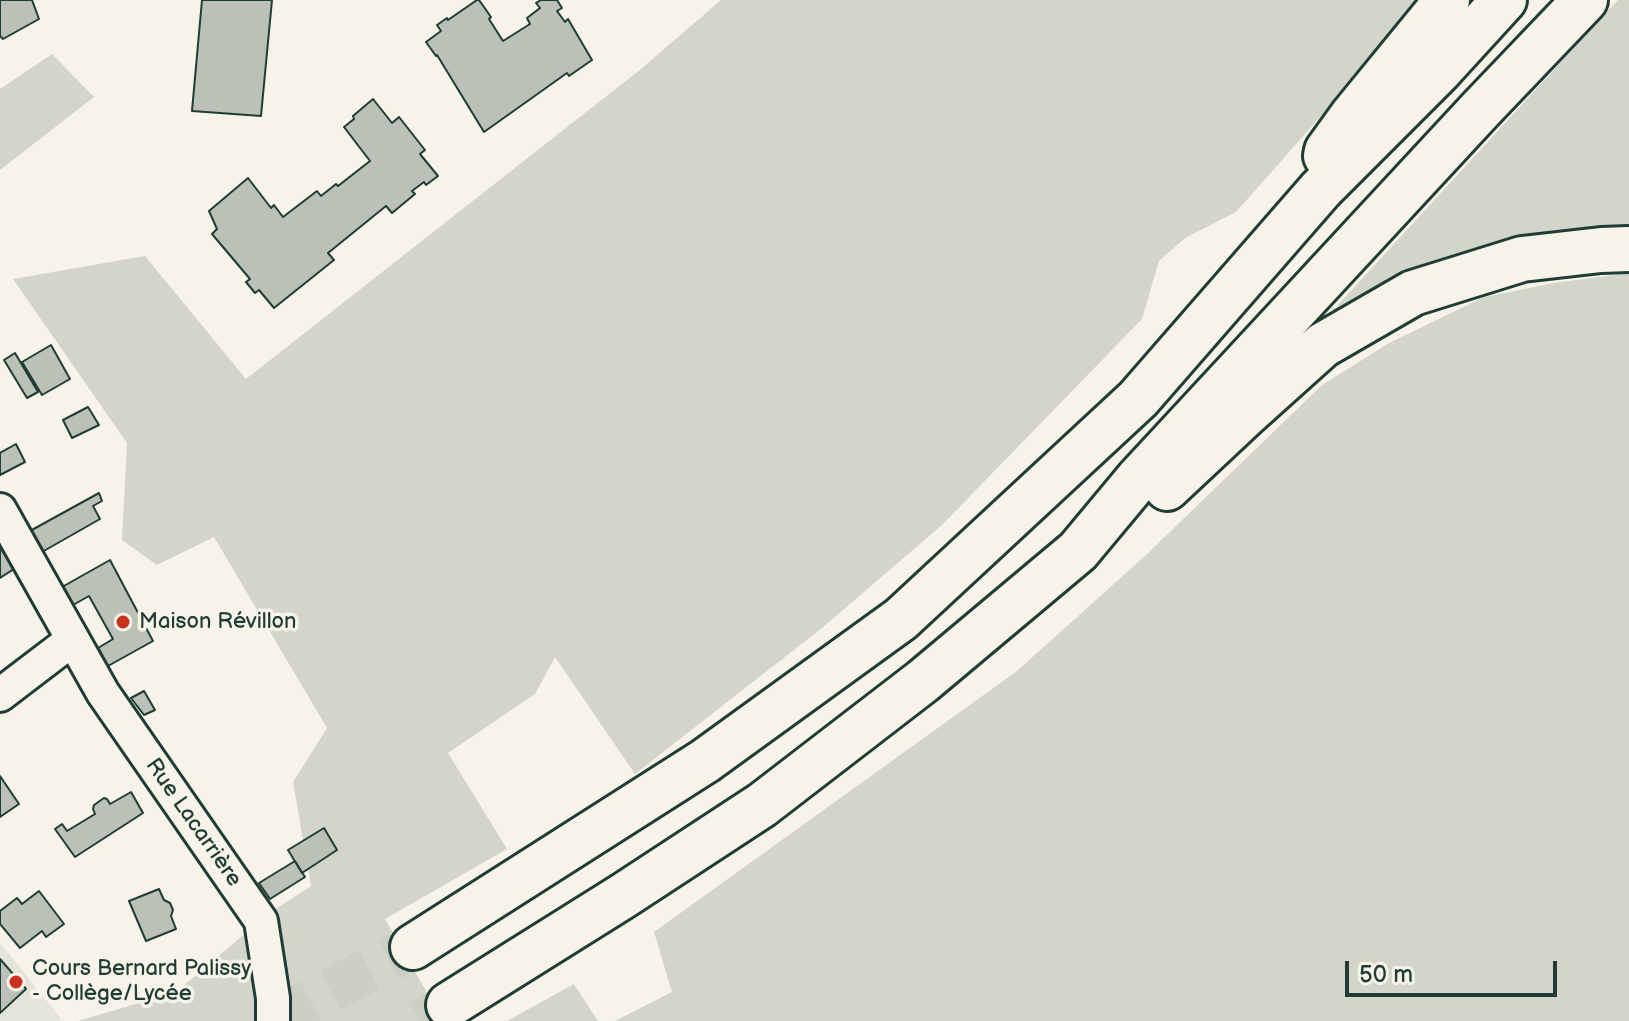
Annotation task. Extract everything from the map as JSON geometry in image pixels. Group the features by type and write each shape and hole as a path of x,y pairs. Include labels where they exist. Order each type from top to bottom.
{"highway":[{"path":"1321,189 1327,151 1447,0"},
{"path":"413,947 705,761 901,619 1138,399 1321,189 1440,70 1504,0"},
{"path":"449,1005 762,805 923,681 1078,551 1138,479 1585,0"},
{"path":"1078,551 1128,524 1323,345 1413,293 1522,259 1629,249"}],"street":[{"name":"Rue Lacarrière","path":"0,510 103,693 261,921 273,998 273,1021"},
{"path":"0,695 72,640"}],"shaded area":[{"path":"721,0 1422,0 1236,212 1185,238 1159,261 1142,319 942,525 822,628 635,774 555,657 535,694 448,753 507,849 385,919 443,1021 78,1021 176,992 268,914 311,886 293,782 327,728 214,537 157,565 122,540 127,443 13,279 145,256 246,379 641,69"},
{"path":"1618,0 1629,0 1629,239 1315,330"},
{"path":"52,54 94,97 0,170 0,89"},
{"path":"1629,273 1629,1021 615,1021 672,992 654,932 1017,671 1146,555 1322,385 1389,343 1484,297"},
{"name":"Cours Bernard Palissy - Collège/Lycée","path":"0,943 63,1021 0,1021"},
{"path":"574,984 598,1021 507,1021"}],"building":[{"path":"0,0 32,0 39,19 3,39 0,36"},
{"path":"202,0 272,0 261,116 192,111"},
{"path":"477,0 491,17 489,19 503,41 530,24 527,18 540,8 536,3 557,0 562,8 557,11 565,22 568,19 592,60 569,76 567,73 484,132 426,42 441,31 437,25"},
{"path":"373,99 392,123 399,117 425,150 420,154 438,176 412,191 415,194 392,213 386,206 328,253 334,260 274,308 259,290 255,293 246,282 250,279 212,234 217,229 209,211 248,178 271,208 274,205 283,217 317,191 321,196 336,184 338,186 370,161 344,127"},
{"path":"51,345 70,379 42,395 22,362"},
{"path":"15,353 38,392 27,398 4,360"},
{"path":"88,407 99,425 72,438 63,420"},
{"path":"16,444 25,462 0,475 0,453"},
{"path":"99,493 102,501 93,506 100,519 42,552 30,531"},
{"path":"0,538 17,567 0,578"},
{"name":"Maison Révillon","path":"110,560 153,641 108,666 98,648 113,639 89,596 73,605 62,587"},
{"path":"144,691 155,710 144,715 131,698"},
{"path":"0,776 19,804 0,817"},
{"path":"131,792 143,813 75,857 55,829 62,824 67,831 95,814 94,805 104,798 110,804"},
{"path":"324,828 337,850 302,873 288,850"},
{"path":"295,861 305,877 270,899 259,883"},
{"path":"159,889 173,910 171,916 176,929 146,941 129,901"},
{"path":"39,891 64,924 46,937 42,931 20,948 0,924 0,911 17,898 22,904"},
{"path":"0,959 26,989 0,1013"}],"tunnel":[{"path":"272,1021 413,947"},
{"path":"420,1021 449,1005"}],"place":[{"name":"Maison Révillon","path":"123,622"},
{"name":"Cours Bernard Palissy - Collège/Lycée","path":"16,982"}]}
